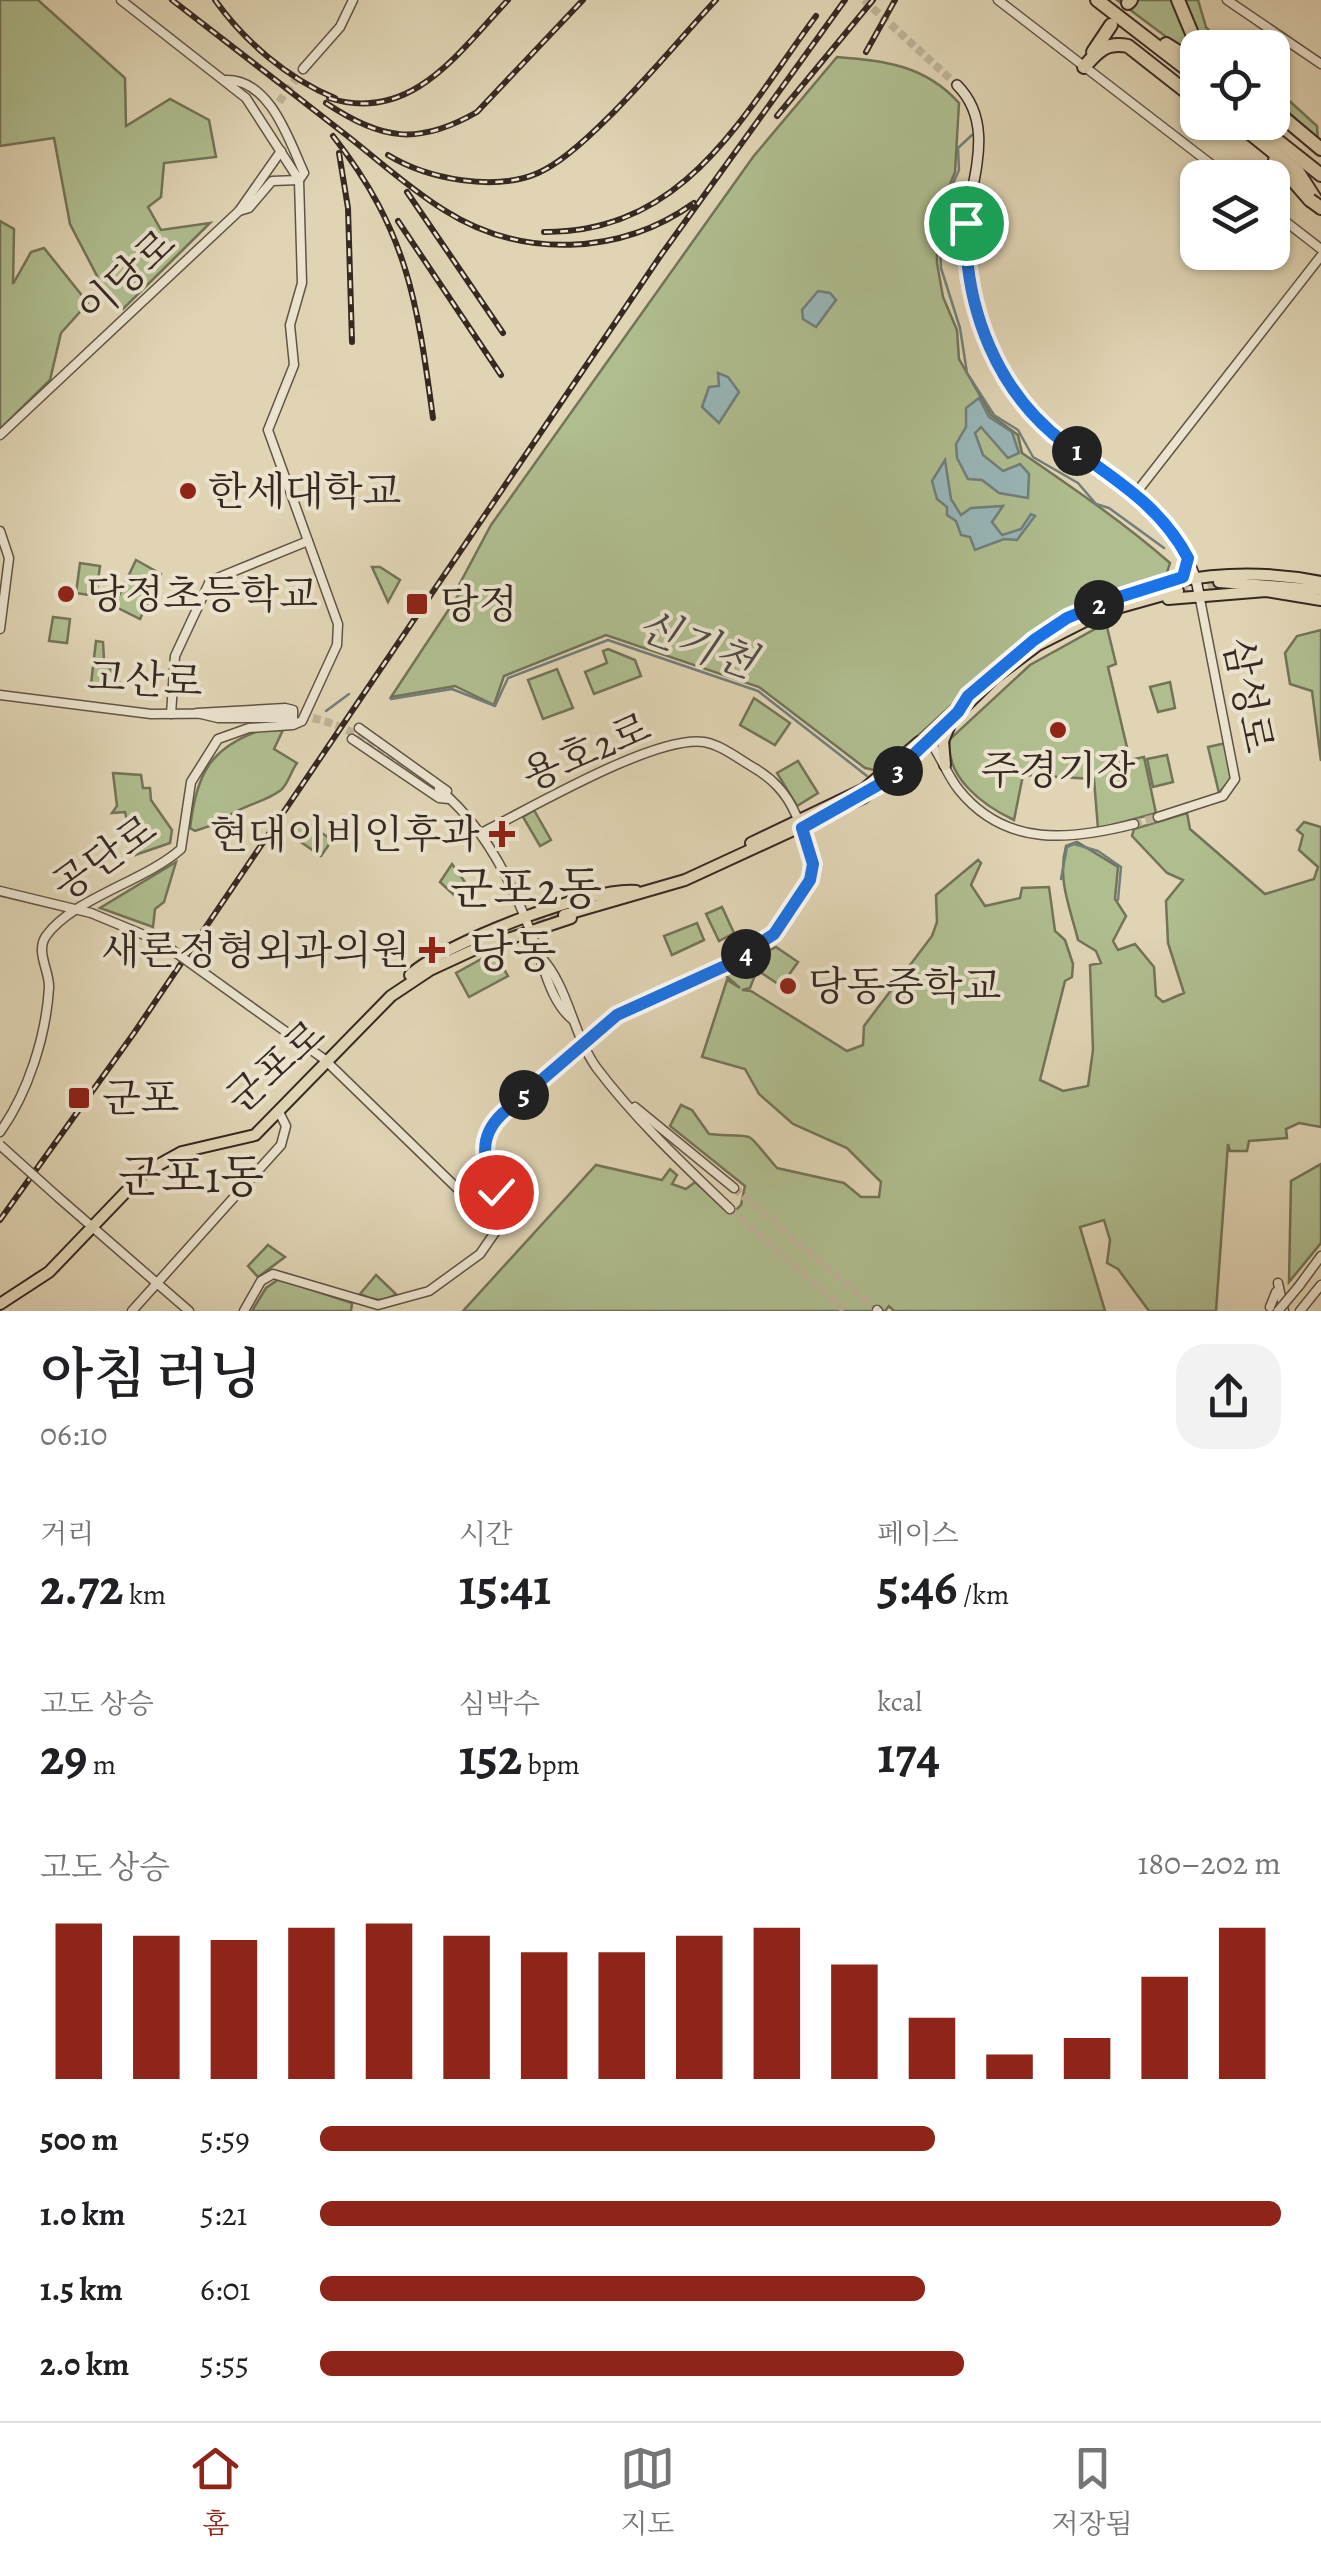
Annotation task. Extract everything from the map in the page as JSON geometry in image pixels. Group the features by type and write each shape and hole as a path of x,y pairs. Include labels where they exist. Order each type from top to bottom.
{"highway":[{"path":"1097,0 1180,56"},
{"path":"1108,0 1180,62"},
{"path":"1178,0 1190,30"},
{"path":"1084,66 1111,26"},
{"path":"1156,41 1180,68"},
{"path":"1084,66 1098,50 1113,44 1128,46 1180,87"},
{"path":"1290,128 1318,159"},
{"path":"1290,134 1318,159"},
{"path":"1290,139 1318,159"},
{"path":"1249,140 1275,160 1317,206"},
{"path":"1258,140 1298,172 1317,206"},
{"path":"1285,140 1318,159"}],"main road":[{"path":"958,84 972,102 981,136 965,254 998,368 1034,418 1136,494 1162,519 1188,559 1213,581 1266,591 1321,591"},
{"path":"801,825 864,790 1012,663 1106,616 1177,588 1188,559"},
{"path":"908,763 994,673 1067,618 1110,600 1262,573 1321,591"},
{"path":"1199,594 1213,581"},
{"path":"1199,594 1213,581"},
{"path":"994,673 1036,643 1112,604 1177,588 1199,594"},
{"path":"946,765 944,740 968,696"},
{"path":"801,825 866,796 926,754 946,765"},
{"name":"군포로","path":"0,1301 49,1272 126,1181 167,1154 252,1130 412,977 526,924 641,892 801,825"},
{"name":"군포로","path":"90,1224 144,1173 182,1152 254,1135 280,1114 326,1061"}],"street":[{"path":"121,0 246,98 299,180 302,283 290,326 294,365 268,430 308,541 223,572 206,586 175,656 171,714"},
{"path":"303,69 340,27 352,0"},
{"path":"998,0 1206,160"},
{"path":"1227,0 1321,64"},
{"path":"1307,54 1321,49"},
{"path":"226,80 256,89 275,106 304,173 299,180"},
{"name":"이당로","path":"0,435 239,211 282,150"},
{"path":"239,211 249,208 272,181 299,180"},
{"path":"1136,494 1321,253 1290,226"},
{"path":"0,531 9,558 0,629"},
{"name":"공단로","path":"0,1132 25,1089 48,1000 50,982 42,949 46,936 81,909 128,885 181,849 191,782 218,740 249,728 298,724 316,695 339,637 337,616 308,541"},
{"name":"삼성로","path":"1158,817 1218,799 1235,779 1199,594"},
{"name":"고산로","path":"0,695 171,714 287,713"},
{"path":"285,708 294,714 290,718 218,718 198,713 285,708"},
{"path":"359,728 445,787 480,833 526,924 556,998 573,1020 583,1043 645,1125 730,1209"},
{"path":"928,738 955,785 975,805 1028,833 1067,839 1134,824"},
{"path":"352,739 439,798 452,799"},
{"path":"367,749 367,741 375,739"},
{"name":"용호2로","path":"480,833 554,792 691,742 720,746 773,779 801,825"},
{"path":"440,789 452,799"},
{"path":"244,1311 261,1281 273,1274 378,1305 424,1293 480,1254 498,1228 496,1192 482,1151 488,1130 617,1015 725,966 774,934 810,880 813,864 801,825"},
{"path":"0,891 81,909 161,942 326,1061 498,1228"},
{"path":"614,1086 734,1188"},
{"path":"132,1311 281,1144 286,1126 280,1114"},
{"path":"0,1121 10,1118"},
{"path":"0,1145 189,1311"},
{"path":"1277,1310 1321,1256"},
{"path":"158,1283 189,1311"},
{"path":"1303,1308 1321,1284"}],"green space":[{"path":"0,0 38,0 125,78 126,126 170,99 209,120 216,157 164,163 161,197 148,207 161,230 210,223 123,309 101,296 97,276 70,224 54,138 0,146"},
{"path":"1117,0 1172,0 1187,30 1180,30 1180,47"},
{"path":"1182,0 1198,0 1209,30 1194,30"},
{"path":"837,57 903,67 932,80 959,103 955,172 937,217 937,263 943,297 957,330 959,359 991,415 1018,435 1022,453 1116,519 1170,563 1165,579 1068,613 998,663 879,771 865,768 759,687 606,635 504,676 494,705 455,686 391,697 461,591 459,585 491,525 753,157"},
{"path":"1290,101 1317,126 1318,142 1290,114"},
{"path":"0,221 14,229 13,284 31,252 44,248 88,303 61,333 50,380 0,429"},
{"path":"136,560 161,574 140,619 114,606"},
{"path":"80,563 100,566 96,596 76,593"},
{"path":"372,567 380,567 400,580 388,602"},
{"path":"53,617 70,619 67,643 49,641"},
{"path":"1106,623 1116,664 1108,667 1130,760 1144,757 1156,813 1098,829 1094,779 1023,775 1014,820 979,798 960,778 953,766 950,739 1030,665"},
{"path":"1321,630 1321,761 1312,691 1290,684 1285,653 1297,636"},
{"path":"96,641 103,642 104,660 122,686 91,684"},
{"path":"608,649 635,660 641,676 594,694 585,672 607,663 603,651"},
{"path":"557,669 573,708 543,719 528,680"},
{"path":"1170,682 1175,708 1158,712 1150,687"},
{"path":"754,698 790,723 775,745 740,725"},
{"path":"261,730 283,730 274,749 297,763 283,787 227,817 222,814 210,826 195,831 190,828 197,792 209,766 229,745"},
{"path":"1226,743 1231,779 1219,793 1208,747"},
{"path":"1167,755 1173,782 1153,787 1147,759"},
{"path":"798,761 818,793 797,806 777,773"},
{"path":"113,773 141,775 143,788 150,788 151,800 172,830 170,843 135,855 125,812 112,813 117,806"},
{"path":"534,810 551,840 540,846 523,817"},
{"path":"1187,813 1190,829 1265,894 1314,879 1318,867 1299,850 1303,835 1297,830 1304,822 1321,827 1321,1127 1299,1123 1286,1129 1287,1138 1249,1141 1247,1151 1230,1151 1228,1144 1216,1311 1149,1311 1118,1269 1107,1263 1110,1240 1104,1220 1080,1227 1105,1311 894,1311 889,1306 885,1311 463,1311 596,1165 662,1180 670,1169 677,1175 672,1184 686,1189 695,1182 732,1214 741,1205 745,1186 670,1126 681,1105 692,1110 709,1134 749,1137 777,1168 844,1183 861,1197 879,1197 881,1182 847,1148 793,1124 759,1094 745,1069 702,1057 727,980 740,988 724,974 776,947 798,962 781,986 757,970 750,988 742,990 751,991 847,1051 863,1045 864,1026 932,936 937,922 936,895 978,860 981,863 971,885 985,906 1020,898 1022,888 1049,887 1055,931 1065,940 1073,964 1072,977 1065,981 1040,1080 1063,1091 1088,1086 1093,1050 1090,965 1101,963 1096,951 1078,940 1064,882 1066,846 1077,842 1118,867 1115,899 1126,916 1113,941 1118,950 1135,944 1154,967 1156,996 1163,1002 1184,993 1168,943 1166,901 1183,880 1167,873 1132,836 1134,829"},
{"path":"303,820 332,840 321,856 292,836"},
{"path":"176,862 164,902 155,909 153,927 100,908"},
{"path":"452,864 467,885 454,895 440,882"},
{"path":"722,907 734,933 719,941 706,914"},
{"path":"697,923 704,940 672,955 664,936"},
{"path":"494,952 508,976 469,997 456,973"},
{"path":"1321,1164 1321,1243 1289,1282 1291,1181"},
{"path":"268,1245 285,1257 258,1277 248,1266"},
{"path":"376,1275 396,1294 378,1300 360,1294"},
{"path":"279,1279 352,1303 351,1311 252,1311 266,1288"}],"water":[{"path":"818,291 830,293 836,300 816,327 803,319 802,310"},
{"path":"718,373 728,377 739,392 719,423 702,407 709,387 719,386"},
{"path":"979,398 989,417 1012,432 1019,453 1008,458 981,427 975,433 983,455 1003,471 1020,464 1029,474 1028,498 999,493 982,480 968,479 957,458 956,444 966,427 966,408"},
{"path":"945,460 951,499 961,515 971,508 1003,506 992,522 1002,535 1021,529 1031,514 1035,516 1017,540 1004,539 975,550 970,537 961,535 956,521 947,515 947,507 937,499 932,481"}],"waterway":[{"path":"972,135 958,148 959,170 939,215 941,268 960,328 967,373 994,415 1018,430 1033,457 1078,483 1096,504 1109,508 1164,548"},
{"name":"신기천","path":"391,699 452,689 495,706 508,678 608,640 758,691 867,776"},
{"path":"326,711 349,694"},
{"path":"1061,879 1067,847 1074,844 1098,851 1121,867 1118,900"}],"tunnel":[{"path":"864,0 957,85"},
{"path":"279,102 303,69"},
{"path":"1178,591 1219,586"},
{"path":"301,716 352,733 429,782"},
{"path":"1134,824 1158,817"},
{"path":"521,924 563,911"},
{"path":"734,1188 877,1310"},
{"path":"730,1209 846,1311"}],"railway":[{"path":"172,0 417,192 474,226 505,237 570,245 635,233 694,203"},
{"path":"215,0 268,57 335,98"},
{"path":"329,98 358,103 385,101 408,92 451,61 508,0"},
{"path":"326,103 364,125 400,134 418,134 456,123 477,112 583,0"},
{"path":"388,155 422,171 462,180 502,182 538,173 581,143 605,120 716,0"},
{"path":"0,1220 134,1033 661,255 845,0"},
{"path":"777,116 873,0"},
{"path":"866,52 895,0"},
{"path":"544,232 593,227 636,213 673,190 735,129 816,16"},
{"path":"333,136 378,204 405,269 433,418"},
{"path":"339,153 348,208 352,342"},
{"path":"407,192 503,333"},
{"path":"398,221 501,375"}],"place":[{"name":"한세대학교","path":"188,491"},
{"name":"당정초등학교","path":"66,594"},
{"name":"당정","path":"417,604"},
{"name":"주경기장","path":"1058,730"},
{"name":"현대이비인후과","path":"502,834"},
{"name":"새론정형외과의원","path":"432,950"},
{"name":"당동중학교","path":"788,986"},
{"name":"군포","path":"79,1098"}],"district":[{"name":"군포2동","path":"526,888"},
{"name":"당동","path":"513,951"},
{"name":"군포1동","path":"191,1176"}],"route":[{"path":"496,1192 482,1151 491,1125 502,1114 617,1015 725,966 764,944 783,925 810,880 812,854 802,828 863,798 887,780 1000,666 1067,618 1110,600 1180,581 1185,574 1188,558 1162,519 1136,494 1034,418 1008,387 973,291 965,254 966,223"}]}
